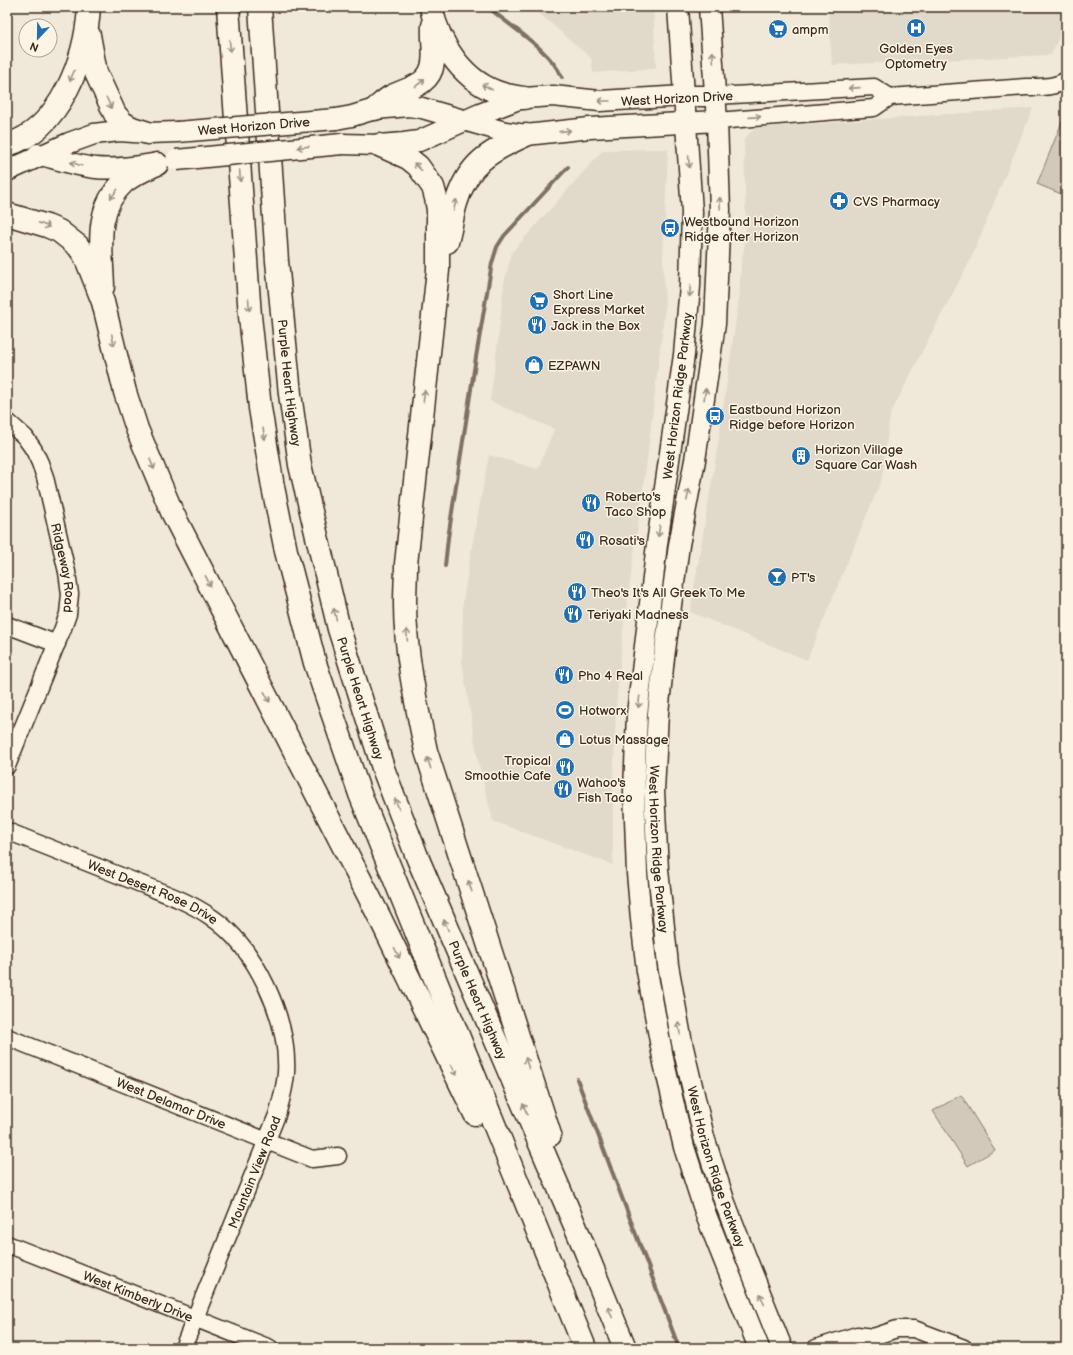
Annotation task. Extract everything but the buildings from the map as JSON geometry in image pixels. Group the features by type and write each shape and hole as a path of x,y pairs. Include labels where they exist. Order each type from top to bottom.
{"highway":[{"path":"228,7 250,316 260,408 273,487 286,551 313,656 360,794 585,1348"},
{"name":"Purple Heart Highway","path":"260,7 277,261 290,394 300,465 339,629 384,771 418,859 579,1234 625,1348"},
{"path":"433,13 453,58 467,73 494,91 524,98"},
{"path":"375,109 391,97 422,83 430,72 433,65 434,55 433,13"},
{"path":"88,16 96,73 114,114 132,128 148,133"},
{"path":"7,145 17,142 32,133 53,110 64,94 75,70 84,44 88,16"},
{"path":"438,270 450,230 455,204 470,172 489,154 501,146 526,135"},
{"path":"379,145 408,158 423,172 433,188 438,210 438,270 406,564 405,605 408,654 413,685 426,751 551,1137 579,1234"},
{"path":"103,302 101,240 102,222 105,210 111,198 124,182 135,174 166,162"},
{"path":"7,214 47,226 59,232 78,246 88,262 103,302 125,392 137,429 172,512 380,918 564,1296"}],"main road":[{"name":"West Horizon Ridge Parkway","path":"678,7 692,212 690,286 684,355 657,544 636,734 635,812 640,919 647,971 666,1071 684,1147 706,1215 759,1348"},
{"name":"West Horizon Ridge Parkway","path":"709,7 720,210 715,324 695,460 679,545 658,713 654,791 658,870 668,965 687,1068 704,1137 724,1200 782,1348"},
{"name":"West Horizon Drive","path":"7,145 83,166 97,168 127,168 166,162 342,144 379,145 419,141 466,120 524,98 553,96 600,101 684,96 715,96"},
{"name":"West Horizon Drive","path":"7,171 81,139 100,133 119,131 148,133 176,132 336,119 375,109 409,106 422,108 505,132 526,135 590,128 716,121"},
{"path":"669,456 695,460"},
{"path":"644,655 664,658"},
{"path":"635,812 643,825 645,863 648,867 658,870"},
{"path":"666,1071 687,1068"},
{"path":"728,1271 744,1288 769,1348"}],"street":[{"name":"West Horizon Drive","path":"716,121 874,108 890,97 1044,87 1062,84 1066,80"},
{"name":"West Horizon Drive","path":"715,96 874,87 890,97"},
{"name":"Ridgeway Road","path":"7,421 25,437 40,463 67,572 70,594 70,604 63,628 7,766"},
{"path":"7,624 57,644"},
{"name":"West Desert Rose Drive","path":"7,831 182,900 212,917 238,941 254,964 268,991"},
{"name":"Mountain View Road","path":"183,1348 277,1115 284,1092 286,1072 282,1030 277,1010 268,991"},
{"name":"West Delamar Drive","path":"7,1037 312,1159 338,1156"},
{"name":"West Kimberly Drive","path":"7,1244 270,1348"},
{"path":"816,1348 857,1335 872,1344 897,1329 914,1330 964,1348"}],"shaded area":[{"path":"532,7 653,7 656,68 593,73 591,58"},
{"path":"828,7 1066,7 1066,21 1051,55 832,65"},
{"path":"1033,108 971,259 890,415 882,478 807,660 690,612 718,444 739,298 741,265 746,237 744,139 755,128"},
{"path":"1062,122 1066,124 1066,196 1037,184"},
{"path":"668,149 663,258 665,308 646,468 623,631 616,708 613,788 613,865 493,821 478,761 462,661 463,602 489,455 538,469 554,429 490,401 504,283 512,252 603,150"},
{"path":"961,1095 995,1150 968,1166 933,1111"}],"waterway":[{"path":"488,7 539,48 556,67 562,77"},
{"path":"445,566 476,357 492,263 497,247 504,236 568,167"},
{"path":"577,1079 679,1348"}],"place":[{"name":"Golden Eyes Optometry","path":"916,28"},
{"name":"ampm","path":"778,29"},
{"name":"CVS Pharmacy","path":"839,201"},
{"name":"Westbound Horizon Ridge after Horizon","path":"670,228"},
{"name":"Short Line Express Market","path":"539,301"},
{"name":"Jack in the Box","path":"537,325"},
{"name":"EZPAWN","path":"534,365"},
{"name":"Eastbound Horizon Ridge before Horizon","path":"715,416"},
{"name":"Horizon Village Square Car Wash","path":"801,456"},
{"name":"Roberto's Taco Shop","path":"591,503"},
{"name":"Rosati's","path":"585,540"},
{"name":"PT's","path":"777,577"},
{"name":"Theo's It's All Greek To Me","path":"577,592"},
{"name":"Teriyaki Madness","path":"573,614"},
{"name":"Pho 4 Real","path":"564,675"},
{"name":"Hotworx","path":"565,710"},
{"name":"Lotus Massage","path":"565,739"},
{"name":"Tropical Smoothie Cafe","path":"565,767"},
{"name":"Wahoo's Fish Taco","path":"563,789"}]}
